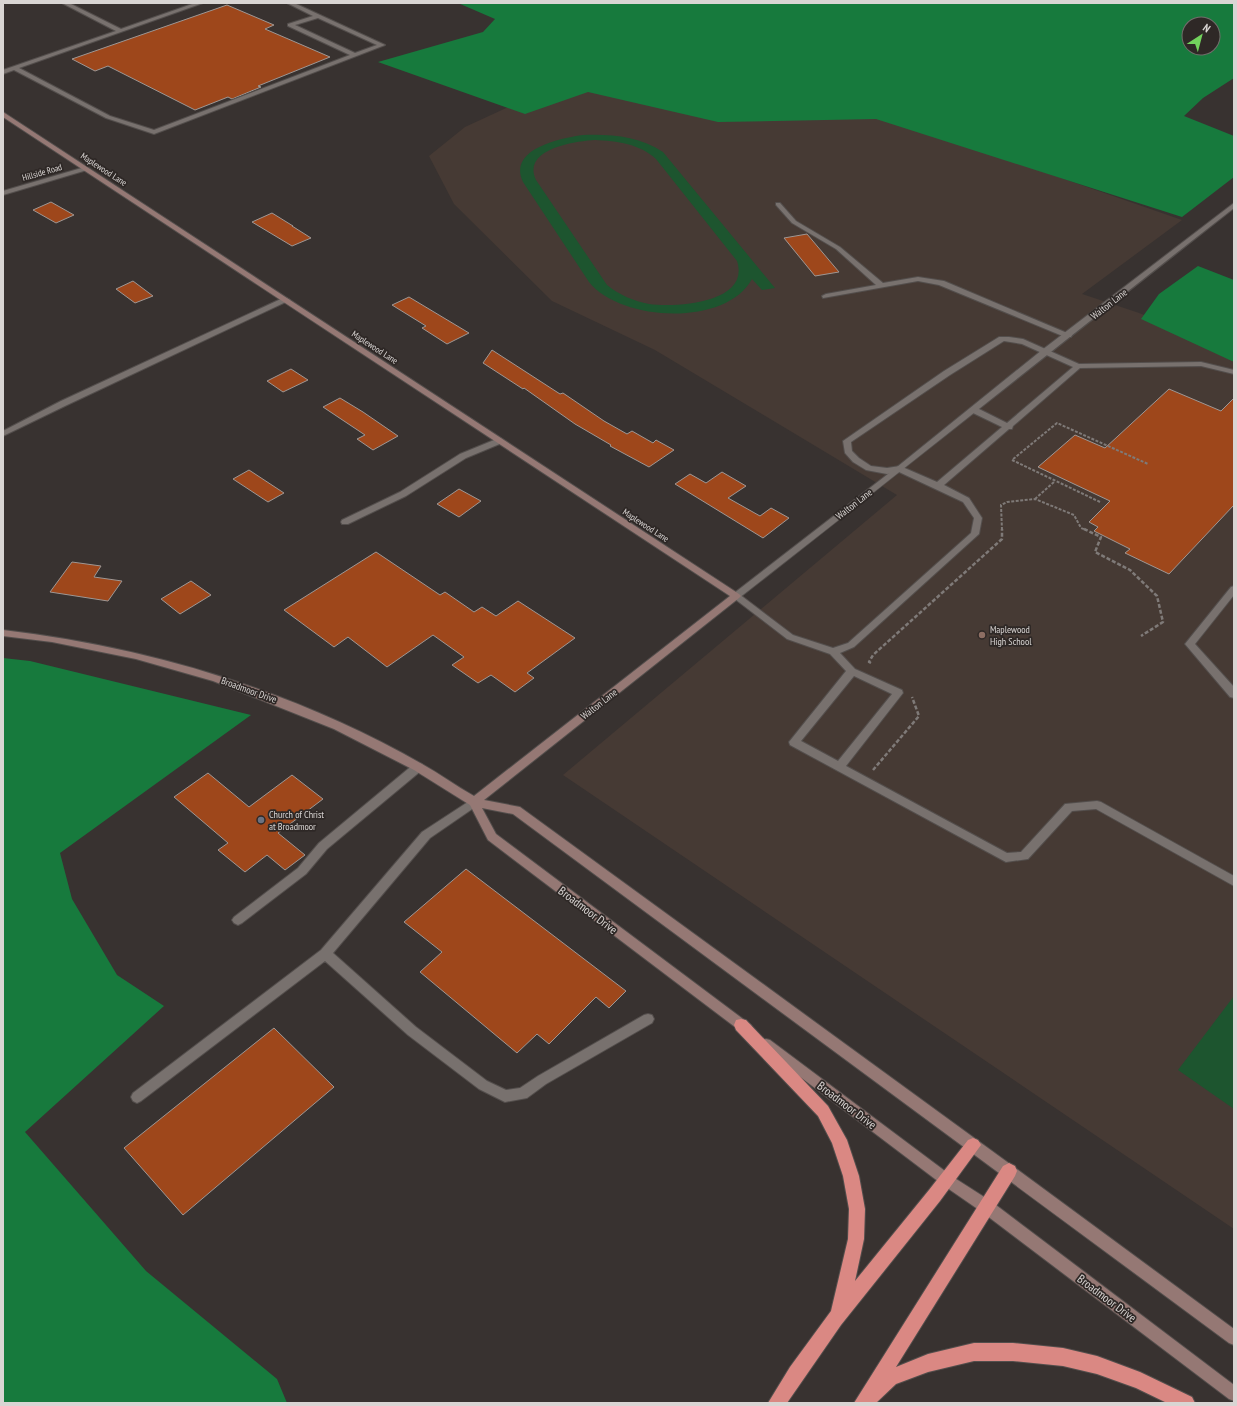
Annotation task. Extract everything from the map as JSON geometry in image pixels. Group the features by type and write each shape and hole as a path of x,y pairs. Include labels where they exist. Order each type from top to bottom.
{"highway":[{"path":"741,1025 823,1111 838,1140 851,1176 857,1210 856,1239 839,1312"},
{"path":"777,1403 787,1385 839,1312 948,1181 973,1145"},
{"path":"863,1403 1009,1171"},
{"path":"863,1403 890,1378 928,1363 974,1352 1013,1352 1064,1357 1097,1365 1140,1381 1186,1403"}],"main road":[{"name":"Maplewood Lane","path":"3,114 736,596"},
{"name":"Walton Lane","path":"474,802 736,596"},
{"name":"Broadmoor Drive","path":"3,634 52,639 136,656 216,678 338,726 418,767 474,802 516,810 1009,1171 1234,1338"},
{"name":"Broadmoor Drive","path":"474,802 492,837 948,1181 987,1207 1234,1394"}],"street":[{"path":"65,3 121,31"},
{"path":"3,72 200,3"},
{"path":"14,68 108,117 154,132 382,44 290,3"},
{"path":"318,16 290,25 354,55"},
{"name":"Hillside Road","path":"3,193 85,169"},
{"path":"778,204 794,222 801,227 814,232 826,242 838,248 880,285"},
{"name":"Walton Lane","path":"736,596 900,469 1045,352 1068,336 1234,205"},
{"path":"826,296 918,279 942,283 1068,336"},
{"path":"3,434 64,403 286,300"},
{"path":"833,652 851,644 975,534 978,518 966,500 938,486 900,469 886,471 869,468 856,460 848,451 847,441 947,373 1002,339 1013,338 1022,340 1078,366 1201,364 1234,372"},
{"path":"938,486 1009,427 1078,366"},
{"path":"974,410 1009,427"},
{"path":"345,522 403,494 463,456 499,441"},
{"path":"1234,588 1190,644 1234,694"},
{"path":"736,596 790,637 833,652 852,671 898,693 840,767"},
{"path":"852,671 794,742 1006,858 1024,856 1069,807 1097,805 1234,881"},
{"path":"238,920 302,871 323,846 418,767"},
{"path":"137,1097 325,954 426,835 474,802"},
{"path":"325,954 412,1031 483,1085 505,1096 523,1094 542,1080 648,1019"}],"path":[{"path":"1100,502 1012,460 1057,423 1148,464"},
{"path":"1035,499 1055,480"},
{"path":"876,666 869,662 873,655 1002,539 1000,506 1007,502 1035,499 1074,515 1081,528 1101,537 1095,552 1130,570 1157,596 1163,622 1141,636"},
{"path":"876,777 872,772 919,716 911,694"}],"shaded area":[{"name":"Maplewood High School","path":"671,42 1182,220 1082,294 1139,313 1234,350 1234,1229 563,775 897,495 655,350 552,301 454,204 429,156 465,127 641,46"}],"green space":[{"path":"458,3 1234,3 1234,78 1203,98 1184,116 1234,136 1234,177 1182,217 876,119 718,122 588,92 525,114 378,62 483,32 495,19"},
{"path":"583,135 614,136 635,139 663,152 775,288 762,290 752,279 739,295 720,305 697,312 673,314 648,311 624,305 604,295 589,282 523,182 520,171 523,161 529,153 539,147 550,142","holes":["603,140 628,144 643,150 656,159 737,261 738,275 733,286 722,294 708,300 676,305 661,305 649,304 632,299 622,295 607,285 536,180 533,169 536,161 543,154 553,149 576,142"]},
{"path":"1198,266 1234,280 1234,362 1141,319 1159,294"},
{"path":"3,658 30,661 251,715 60,853 72,899 117,975 164,1006 25,1132 146,1271 277,1379 287,1403 3,1403"},
{"path":"1234,996 1234,1109 1178,1070"}],"building":[{"path":"227,5 274,25 265,29 330,57 258,86 261,87 232,99 228,97 195,110 108,66 95,71 72,59"},
{"path":"51,202 74,215 56,223 33,210"},
{"path":"272,213 311,238 292,246 252,222"},
{"path":"807,234 839,272 815,276 784,238"},
{"path":"133,281 153,296 135,303 116,289"},
{"path":"409,297 469,333 447,344 422,328 426,326 392,305"},
{"path":"492,350 560,394 563,393 604,421 627,434 632,431 653,443 656,440 674,450 649,467 610,446 611,445 575,424 524,388 523,389 483,363"},
{"path":"291,369 308,380 283,392 267,381"},
{"path":"1169,389 1221,411 1234,398 1234,505 1169,574 1125,553 1130,549 1094,531 1098,527 1089,522 1110,501 1038,467 1075,435 1105,448"},
{"path":"340,398 398,436 373,450 357,439 365,435 323,407"},
{"path":"249,470 284,493 268,502 233,479"},
{"path":"722,472 746,486 728,498 760,516 771,508 789,518 763,538 675,484 690,474 706,483"},
{"path":"459,489 481,501 459,517 437,504"},
{"path":"376,552 440,595 445,592 474,612 482,607 496,616 518,601 575,638 527,673 534,678 515,692 491,675 478,683 452,665 464,657 433,635 387,667 348,637 334,647 284,610"},
{"path":"72,562 101,566 94,577 122,581 108,601 50,592"},
{"path":"191,581 211,595 180,614 161,599"},
{"path":"208,773 249,807 292,775 323,799 278,833 305,855 285,870 267,855 245,872 218,850 228,843 174,797"},
{"path":"466,869 626,991 609,1008 596,997 549,1044 537,1034 517,1053 420,972 442,952 404,922"},
{"path":"274,1028 334,1087 183,1215 124,1148"}],"place":[{"name":"Maplewood High School","path":"982,635"},
{"name":"Church of Christ at Broadmoor","path":"261,820"}]}
